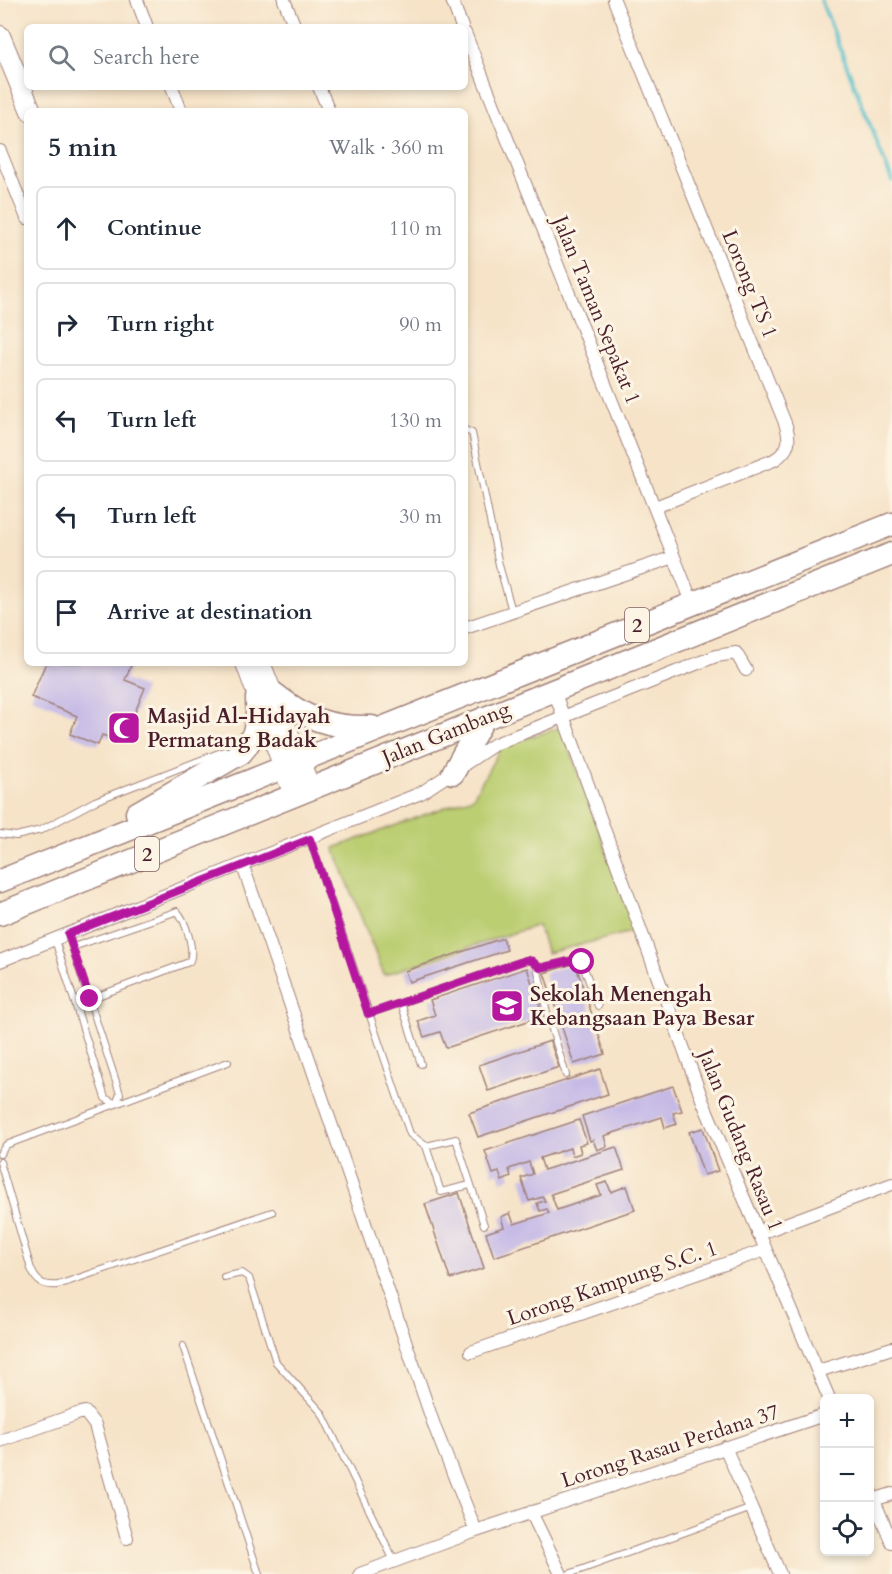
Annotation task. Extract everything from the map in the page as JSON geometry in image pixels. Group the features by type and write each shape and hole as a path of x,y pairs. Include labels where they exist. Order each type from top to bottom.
{"highway":[{"name":"Jalan Gambang","path":"0,881 692,602 892,524"},
{"name":"Jalan Gambang","path":"0,914 553,688 891,558"},
{"path":"46,862 231,761 252,741 265,695 322,723 383,727"},
{"path":"453,773 484,718"}],"main road":[{"path":"0,36 30,108"},
{"path":"248,666 265,695 302,791"},
{"path":"260,666 265,695"}],"street":[{"path":"137,0 146,24"},
{"path":"284,0 294,24"},
{"path":"452,0 461,24"},
{"name":"Lorong TS 1","path":"614,0 785,423 789,440 788,448 774,460 655,507"},
{"name":"Jalan Taman Sepakat 1","path":"468,40 692,602"},
{"path":"173,90 180,108"},
{"path":"321,90 328,108"},
{"path":"0,151 24,211"},
{"path":"468,627 674,557"},
{"path":"0,961 243,866 421,793 495,744 716,656 736,653 746,670"},
{"name":"Jalan Gudang Rasau 1","path":"553,688 703,1102 827,1394"},
{"path":"243,866 435,1428 476,1531"},
{"path":"758,1234 892,1184"},
{"name":"Lorong Kampung S.C. 1","path":"471,1352 765,1250"},
{"path":"818,1371 892,1348"},
{"path":"0,1441 85,1412 90,1416 127,1538"},
{"name":"Lorong Rasau Perdana 37","path":"360,1574 476,1531 820,1417"},
{"path":"725,1447 777,1573"},
{"path":"874,1495 892,1494"},
{"path":"874,1502 892,1543"},
{"path":"529,1513 561,1574"}],"lane":[{"path":"468,431 472,433 499,565 513,612"},
{"path":"0,834 16,836 41,830 94,801 252,741"},
{"path":"310,839 410,1134 426,1146 441,1192 470,1185"},
{"path":"73,947 172,913 177,912 181,917 192,952 189,962 90,999"},
{"path":"68,934 120,1094 116,1104"},
{"path":"55,940 105,1098 116,1104"},
{"path":"368,1014 526,960 544,968 574,960 582,962 598,1006"},
{"path":"537,966 547,1013 566,1075"},
{"path":"401,1003 421,1064"},
{"path":"0,1154 6,1145 228,1062"},
{"path":"426,1146 456,1139 484,1225"},
{"path":"0,1162 31,1269 35,1278 47,1286 58,1285 272,1212"},
{"path":"224,1277 242,1273 249,1278 276,1362 322,1413 394,1561"},
{"path":"183,1346 259,1574"},
{"path":"569,1574 752,1508"}],"green space":[{"path":"562,727 635,931 547,953 538,925 384,975 334,848 473,797 502,746"}],"building":[{"path":"45,666 131,666 125,680 145,688 125,736 114,731 111,738 102,735 98,745 70,734 77,716 31,697"},
{"path":"503,938 507,950 409,982 405,971"},
{"path":"575,963 605,1054 574,1064 544,973"},
{"path":"527,968 543,1016 446,1048 440,1032 424,1037 418,1021 435,1015 430,1000"},
{"path":"550,1041 559,1067 488,1091 479,1065"},
{"path":"600,1069 608,1094 478,1137 469,1113"},
{"path":"673,1086 682,1111 673,1113 677,1124 665,1128 662,1117 604,1136 607,1146 597,1150 593,1140 590,1141 582,1116"},
{"path":"579,1120 587,1143 579,1145 581,1153 572,1156 570,1148 540,1158 544,1170 616,1147 624,1170 551,1194 557,1210 601,1195 597,1185 607,1182 611,1192 627,1186 635,1210 494,1257 486,1233 504,1227 501,1217 510,1213 514,1224 549,1213 547,1209 540,1211 537,1203 545,1201 543,1197 529,1201 521,1178 533,1174 529,1162 509,1169 511,1177 502,1181 499,1172 493,1174 485,1151"},
{"path":"703,1128 718,1171 704,1175 689,1132"},
{"path":"459,1193 484,1268 450,1279 425,1204"}],"waterway":[{"path":"821,0 892,181"}],"place":[{"name":"Masjid Al-Hidayah Permatang Badak","path":"124,728"},
{"name":"Sekolah Menengah Kebangsaan Paya Besar","path":"507,1006"}],"route":[{"path":"90,999 68,934 310,839 368,1014 526,960 532,961 540,968 553,967 574,960 582,962"}]}
